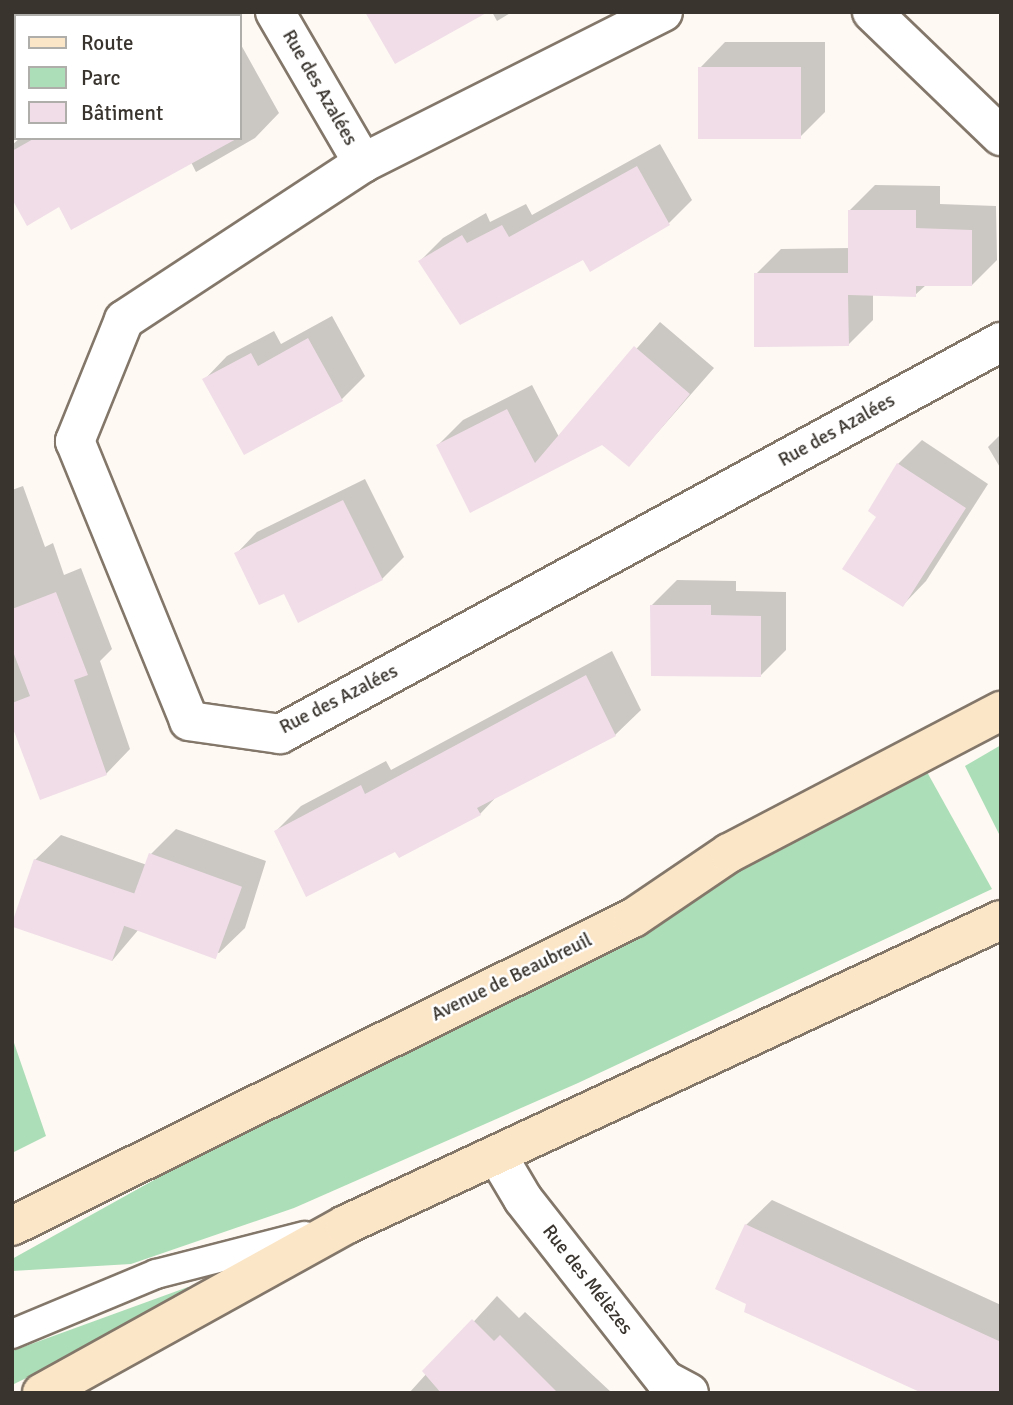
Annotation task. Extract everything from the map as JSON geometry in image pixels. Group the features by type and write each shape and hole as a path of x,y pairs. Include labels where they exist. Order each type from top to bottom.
{"main road":[{"name":"Avenue de Beaubreuil","path":"12,1226 633,918 729,853 1001,711"},
{"path":"42,1393 345,1225 1001,920"}],"street":[{"name":"Rue des Azalées","path":"275,12 363,163"},
{"name":"Rue des Azalées","path":"663,12 363,163 124,320 75,441 189,721 280,734 1001,342"},
{"path":"872,12 1001,136"},
{"name":"Rue des Mélèzes","path":"496,1155 523,1199 665,1380 689,1393"}],"lane":[{"path":"12,1334 156,1275 345,1225"}],"green space":[{"path":"1001,745 1001,838 965,766"},
{"path":"927,772 992,889 578,1083 294,1208 131,1264 12,1271 12,1259 361,1065"},
{"path":"12,1037 46,1136 12,1153"},
{"path":"188,1287 196,1295 12,1385 12,1351"}],"building":[{"path":"365,12 488,12 395,64"},
{"path":"698,67 801,67 801,139 698,139"},
{"path":"31,140 234,140 71,230 59,207 27,226 12,199 12,151"},
{"path":"637,166 670,225 590,272 583,260 460,325 418,261 462,235 467,243 502,225 509,237"},
{"path":"848,210 916,210 916,228 972,230 972,286 916,286 916,297 848,295 849,346 754,347 754,273 848,273"},
{"path":"308,338 343,401 244,455 202,379 251,353 258,366"},
{"path":"634,346 690,394 629,467 602,445 470,513 436,445 507,409 535,463"},
{"path":"897,463 966,508 903,607 842,569 876,517 868,511"},
{"path":"343,500 383,580 298,623 284,594 259,605 234,553"},
{"path":"56,592 88,675 74,680 107,775 40,800 12,726 12,703 30,696 12,649 12,609"},
{"path":"650,605 711,605 711,615 761,616 761,677 651,676"},
{"path":"586,675 616,736 477,808 481,815 399,858 395,852 306,897 274,831 361,785 365,794"},
{"path":"149,853 242,887 216,959 123,925"},
{"path":"34,859 135,894 112,961 12,927"},
{"path":"745,1224 1001,1342 1001,1393 922,1393 744,1312 746,1304 715,1289"},
{"path":"472,1319 494,1341 500,1335 558,1393 441,1393 422,1371"}]}
